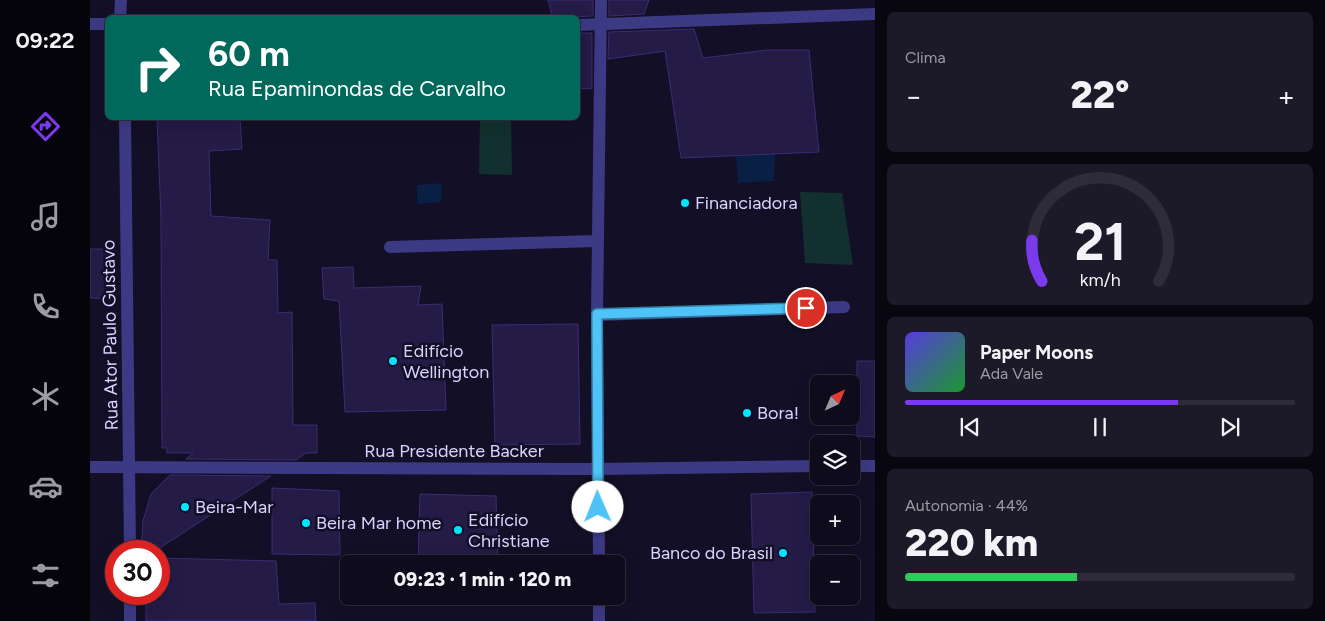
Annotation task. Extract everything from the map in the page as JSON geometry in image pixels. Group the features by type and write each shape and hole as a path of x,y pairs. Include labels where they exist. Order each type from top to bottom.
{"street":[{"path":"120,15 121,0"},
{"path":"599,555 597,314 601,0"},
{"path":"580,25 875,14"},
{"path":"90,24 105,24"},
{"name":"Rua Ator Paulo Gustavo","path":"125,120 130,540"},
{"path":"390,247 598,241"},
{"path":"597,314 844,307"},
{"name":"Rua Presidente Backer","path":"90,467 597,469 810,466"},
{"path":"860,466 875,466"},
{"path":"130,605 130,621"},
{"path":"599,605 599,621"}],"green space":[{"path":"480,120 511,120 512,175 479,174"},
{"path":"800,192 842,193 853,265 805,263"}],"water":[{"path":"775,149 774,181 738,183 736,153"},
{"path":"442,183 441,202 417,204 417,185"}],"building":[{"path":"548,0 593,0 593,16 552,15"},
{"path":"609,0 649,0 644,14 609,16"},
{"path":"694,29 703,58 767,50 809,50 819,152 681,158 665,51 608,59 609,32"},
{"path":"580,33 592,33 592,89 580,88"},
{"path":"157,120 240,120 242,149 209,151 211,216 270,220 268,260 277,260 278,313 292,312 293,425 317,425 317,453 306,453 296,460 186,459 193,453 167,453 167,448 162,448 161,218"},
{"path":"90,249 114,249 114,299 90,298"},
{"name":"Edifício Wellington","path":"353,267 354,288 421,286 418,305 442,304 446,410 345,412 339,301 324,299 322,268"},
{"path":"578,324 580,444 495,445 492,325"},
{"path":"857,361 875,361 875,437 857,435 857,425 860,425 860,375 857,375"},
{"name":"Beira-Mar","path":"170,475 271,476 170,541 142,540 143,521 151,494"},
{"name":"Beira Mar home","path":"272,488 339,491 340,555 272,554"},
{"name":"Banco do Brasil","path":"812,492 812,495 810,495 810,545 813,545 814,555 810,555 810,605 815,605 815,612 754,613 751,494"},
{"name":"Edifício Christiane","path":"420,494 496,496 498,555 418,555"},
{"path":"170,558 276,561 279,604 315,603 316,621 146,621 146,605 170,605"}],"place":[{"name":"Financiadora","path":"685,203"},
{"name":"Edifício Wellington","path":"393,361"},
{"name":"Bora!","path":"747,413"},
{"name":"Beira-Mar","path":"185,507"},
{"name":"Beira Mar home","path":"306,523"},
{"name":"Edifício Christiane","path":"458,530"},
{"name":"Banco do Brasil","path":"783,553"}],"route":[{"path":"598,507 597,314 806,308"}]}
